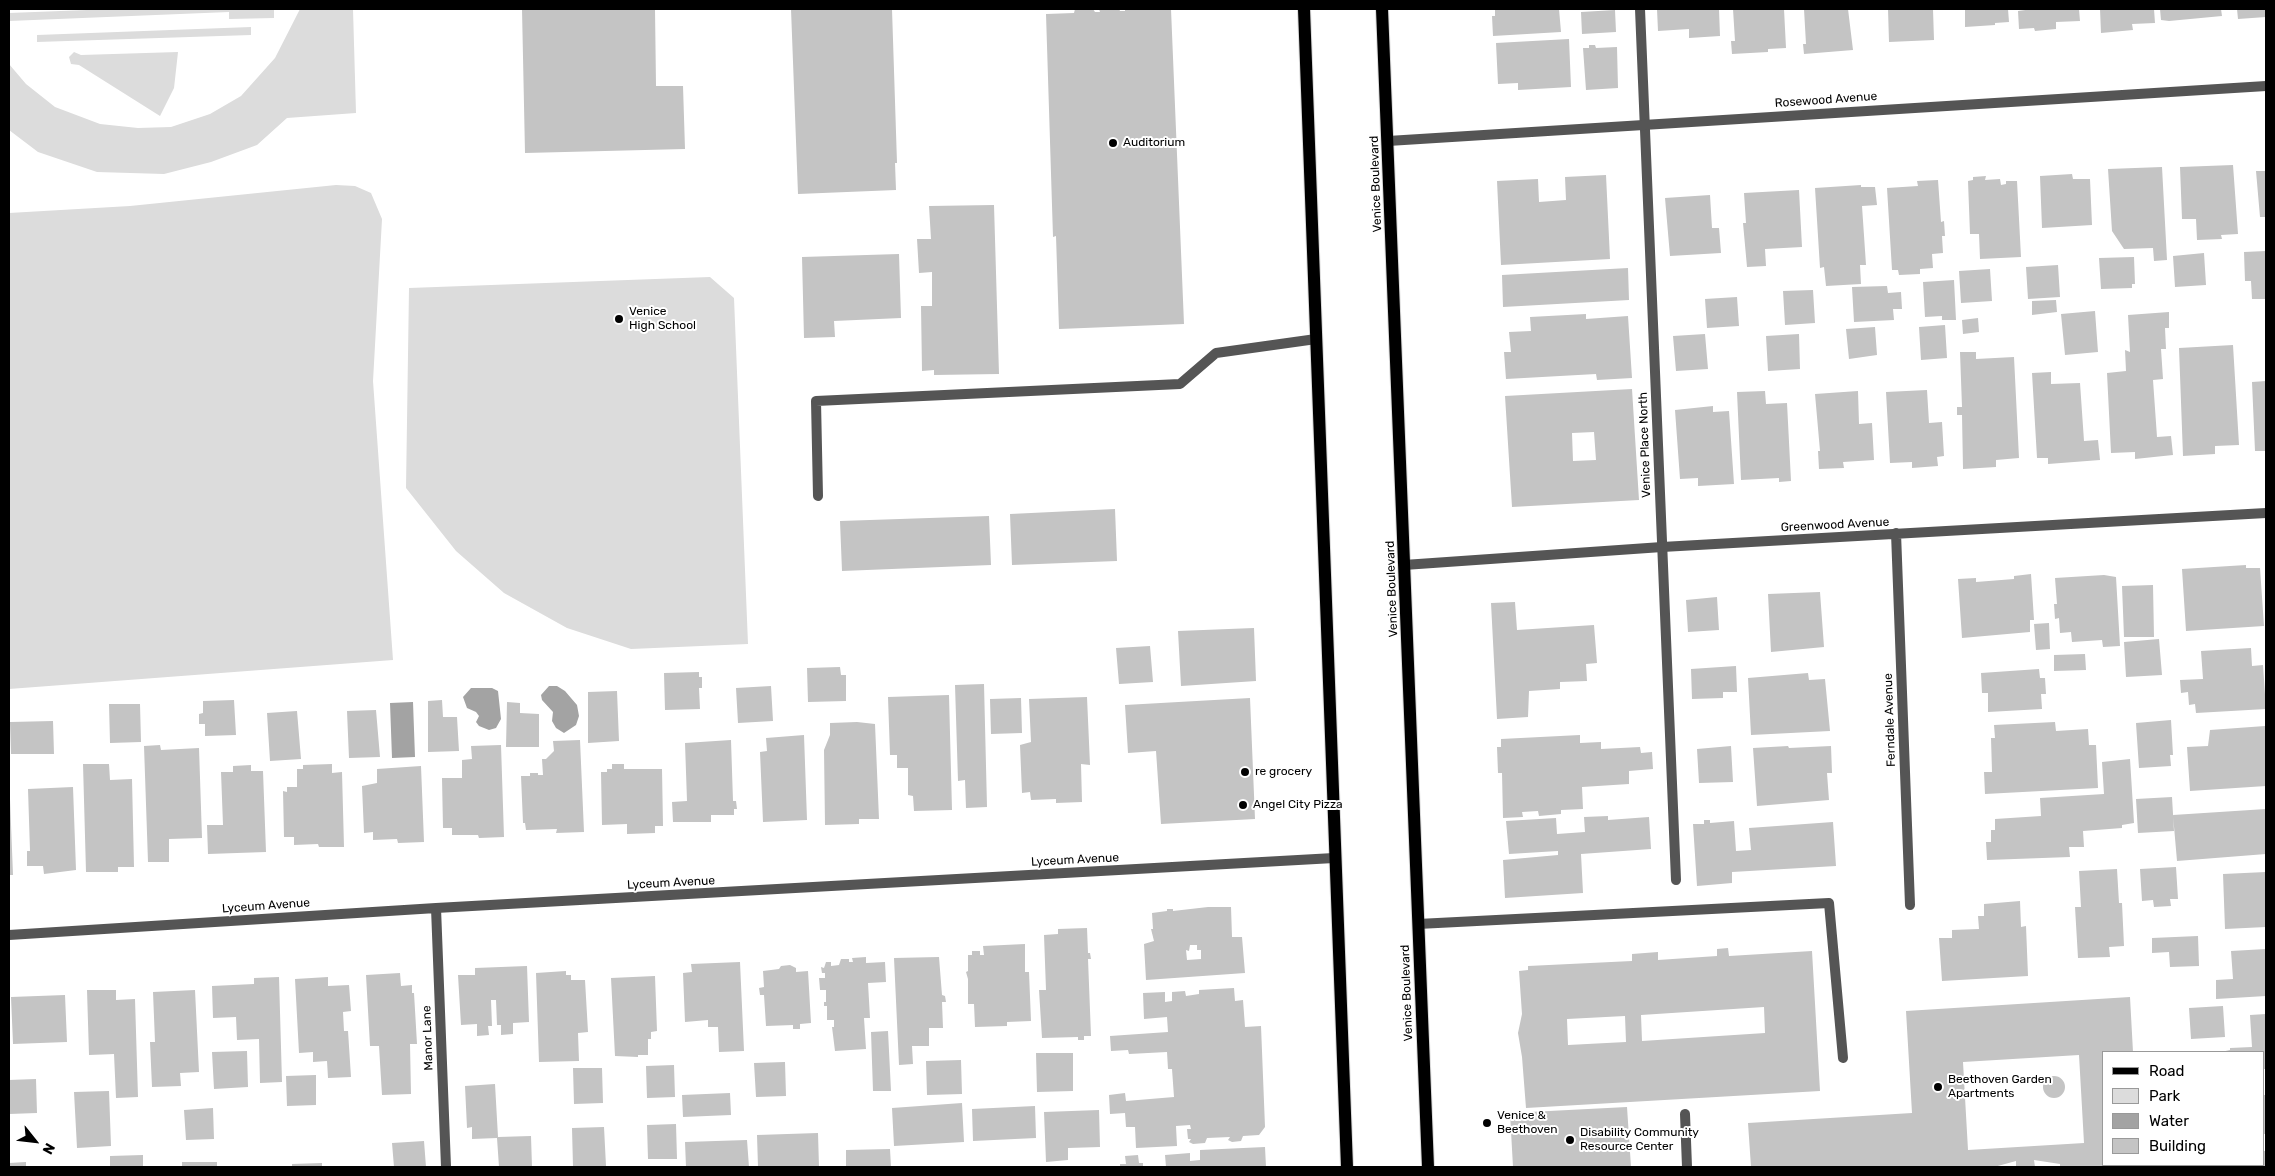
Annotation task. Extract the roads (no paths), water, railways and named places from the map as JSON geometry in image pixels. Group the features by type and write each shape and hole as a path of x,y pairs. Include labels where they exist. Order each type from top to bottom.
{"main road":[{"path":"1304,9 1334,858 1348,1167"},
{"name":"Venice Boulevard","path":"1382,9 1428,1167"}],"street":[{"name":"Venice Place North","path":"1640,9 1676,880"},
{"name":"Rosewood Avenue","path":"1388,141 2266,86"},
{"path":"818,496 816,401 1180,384 1216,353 1316,339"},
{"name":"Greenwood Avenue","path":"1404,565 2266,513"},
{"name":"Ferndale Avenue","path":"1896,534 1910,905"},
{"name":"Lyceum Avenue","path":"9,935 436,908 1334,858"},
{"path":"1418,924 1829,903 1843,1058"},
{"name":"Manor Lane","path":"436,908 446,1167"},
{"path":"1685,1114 1687,1167"}],"water":[{"path":"549,686 557,686 565,691 577,705 579,716 576,725 564,733 556,728 552,721 553,712 542,700 541,695"},
{"path":"471,688 492,688 498,691 501,719 496,728 489,730 479,726 476,722 479,716 476,712 467,708 463,697"},
{"path":"413,702 415,757 392,758 390,703"}],"place":[{"name":"Auditorium","path":"1113,143"},
{"name":"Venice High School","path":"619,319"},
{"name":"re grocery","path":"1245,772"},
{"name":"Angel City Pizza","path":"1243,805"},
{"name":"Beethoven Garden Apartments","path":"1938,1087"},
{"name":"Venice & Beethoven","path":"1487,1123"},
{"name":"Disability Community Resource Center","path":"1570,1140"}]}
